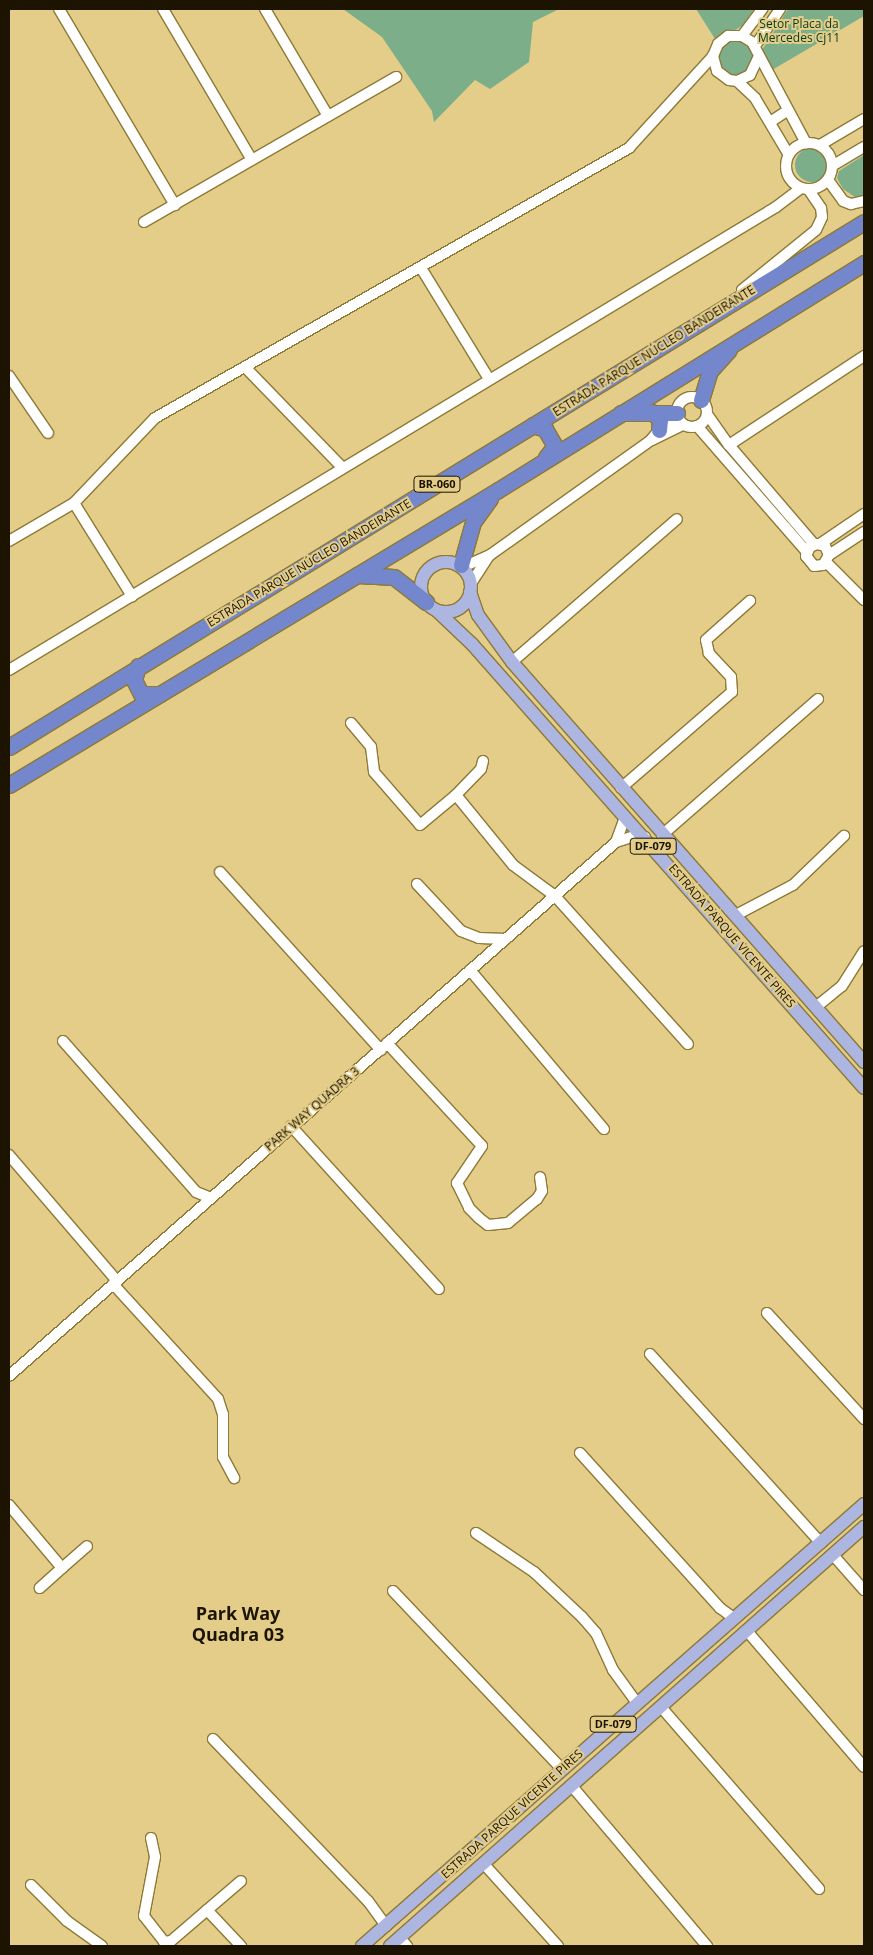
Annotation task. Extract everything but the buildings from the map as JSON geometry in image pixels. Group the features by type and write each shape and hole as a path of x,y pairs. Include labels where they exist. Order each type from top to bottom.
{"highway":[{"name":"ESTRADA PARQUE NÚCLEO BANDEIRANTE","path":"9,747 138,666 864,222"},
{"name":"BR-060","path":"9,785 498,490 741,336 864,263"},
{"path":"704,407 710,371 741,336"},
{"path":"620,413 652,412 679,418"},
{"path":"652,412 660,419 655,435"},
{"path":"533,425 545,428 555,446 542,461"},
{"path":"462,566 473,522 498,490"},
{"path":"353,576 374,574 394,577 431,606"},
{"path":"138,666 134,680 141,694 160,694"}],"main road":[{"path":"462,566 442,563 427,572 422,584 431,606 454,611 465,603 470,589"},
{"name":"ESTRADA PARQUE VICENTE PIRES","path":"462,566 470,577 470,589 478,615 512,662 662,835 736,915 864,1062"},
{"name":"ESTRADA PARQUE VICENTE PIRES","path":"431,606 472,644 864,1088"},
{"path":"781,992 789,991 793,980"},
{"name":"ESTRADA PARQUE VICENTE PIRES","path":"362,1946 864,1504"},
{"name":"ESTRADA PARQUE VICENTE PIRES","path":"399,1944 483,1863 864,1527"}],"street":[{"path":"59,9 175,205"},
{"path":"163,9 252,160"},
{"path":"266,9 328,116"},
{"path":"9,541 74,503 155,418 629,148 713,56 722,39 742,36 762,9"},
{"path":"755,46 780,9"},
{"path":"742,36 755,46 758,58 806,143"},
{"path":"713,56 717,71 722,76 737,81 755,98 789,155 788,174 805,188 822,213 816,230 715,314"},
{"path":"737,81 750,75 758,58"},
{"path":"144,222 396,77"},
{"path":"770,122 788,111"},
{"path":"820,146 864,119"},
{"path":"789,155 806,143 820,146 829,154 832,166 828,180"},
{"path":"832,166 864,147"},
{"path":"9,670 805,188 828,180"},
{"path":"828,180 843,201 851,204 864,201"},
{"path":"420,268 489,379"},
{"path":"729,445 864,356"},
{"path":"244,368 342,467"},
{"path":"9,376 48,433"},
{"path":"462,566 490,555 679,418 685,399 704,407 729,445 814,547"},
{"path":"697,426 704,407"},
{"path":"679,418 697,426 814,547 827,558 864,600"},
{"path":"74,503 132,596"},
{"path":"864,514 814,547 808,560 814,566 864,532"},
{"path":"512,662 677,519"},
{"path":"470,589 490,555"},
{"path":"621,788 732,692 730,678 709,653 706,640 750,601"},
{"path":"662,835 818,698"},
{"path":"351,723 371,748 374,772 420,825 456,795 481,769 483,761"},
{"path":"456,795 513,865 555,896 688,1044"},
{"name":"PARK WAY QUADRA 3","path":"616,842 625,817"},
{"name":"PARK WAY QUADRA 3","path":"9,1376 616,842 634,836 644,837"},
{"path":"736,915 788,889 844,836"},
{"path":"220,872 384,1046 482,1146 457,1183 469,1208 479,1218 488,1225 508,1223 537,1200 542,1191 540,1177"},
{"path":"416,884 461,932 479,938 506,939"},
{"path":"816,1007 842,986 864,951"},
{"path":"470,970 604,1129"},
{"path":"63,1041 196,1192 200,1207"},
{"path":"291,1126 439,1289"},
{"path":"9,1155 115,1282 218,1399 223,1414 223,1457 234,1478"},
{"path":"196,1192 211,1198"},
{"path":"767,1313 864,1419"},
{"path":"650,1354 821,1543"},
{"path":"580,1453 720,1608 734,1618"},
{"path":"9,1505 62,1568"},
{"path":"476,1533 534,1572 582,1617 596,1633 613,1670 637,1703"},
{"path":"40,1588 87,1546"},
{"path":"833,1555 864,1590"},
{"path":"393,1591 562,1769"},
{"path":"747,1631 864,1767"},
{"path":"661,1707 819,1889"},
{"path":"212,1739 368,1901 386,1926"},
{"path":"571,1785 707,1946"},
{"path":"151,1838 155,1857 144,1916 146,1922 166,1943 241,1881"},
{"path":"483,1863 558,1946"},
{"path":"31,1886 66,1921 102,1946"},
{"path":"207,1910 241,1946"}],"green space":[{"path":"343,9 559,9 533,22 529,62 490,89 475,80 434,122 432,111 382,37"},
{"path":"696,9 754,9 743,25 717,42"},
{"name":"Setor Placa da Mercedes Cj11","path":"788,9 864,9 864,16 772,70 762,56 762,50"},
{"path":"736,40 749,45 754,58 749,71 736,76 723,71 718,58 723,45"},
{"path":"812,148 819,149 824,153 828,158 828,172 824,177 819,181 812,182 805,181 800,177 796,172 795,165 796,158 800,153 805,149"},
{"path":"864,155 864,195 855,197 843,189 837,178 839,171"}],"district":[{"name":"Park Way Quadra 03","path":"238,1624"}]}
